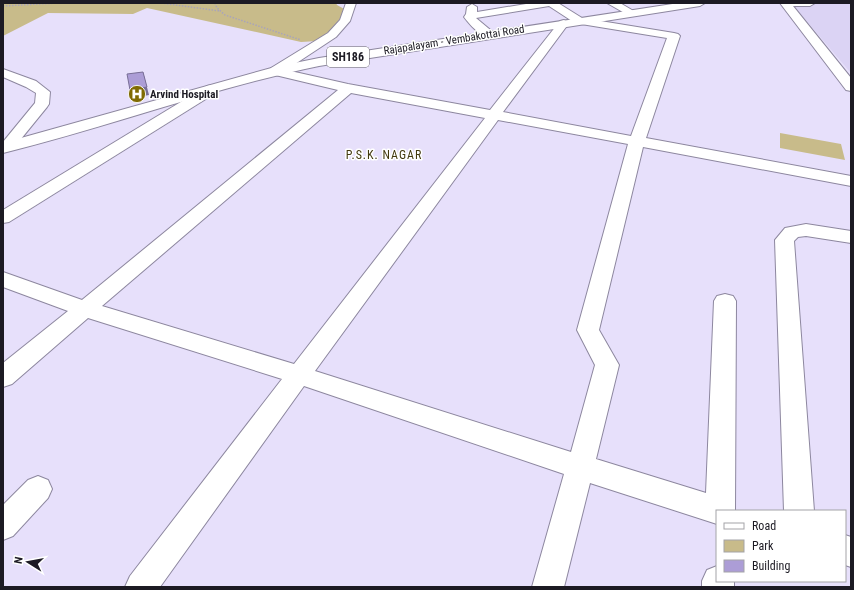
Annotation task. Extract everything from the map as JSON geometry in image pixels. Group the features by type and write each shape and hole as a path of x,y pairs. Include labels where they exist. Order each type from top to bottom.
{"main road":[{"name":"Rajapalayam - Vembakottai Road","path":"5,147 92,124 275,71 319,62 700,3"}],"street":[{"path":"275,71 332,35 345,21 351,3"},
{"path":"473,3 472,16 469,17 490,35"},
{"path":"472,16 551,3 579,21 674,36 637,141 588,330 607,365 548,587"},
{"path":"612,3 632,13"},
{"path":"785,3 810,3"},
{"path":"785,3 851,87"},
{"path":"141,587 564,23"},
{"path":"275,71 348,88 851,181"},
{"path":"3,73 31,84 43,92 42,104 5,147"},
{"path":"3,378 348,88"},
{"path":"3,218 212,89"},
{"path":"799,510 784,240 792,232 806,230 851,237"},
{"path":"3,279 85,309 300,375 580,467 715,509 725,302"},
{"path":"3,526 38,490"}],"path":[{"path":"3,6 58,3"},
{"path":"125,3 161,3 221,11"},
{"path":"215,3 225,15 315,45"}],"shaded area":[{"path":"791,3 851,3 851,73"}],"green space":[{"path":"3,3 336,3 346,10 334,27 318,41 301,42 147,8 133,14 48,13 3,36"},
{"path":"780,133 841,144 845,160 780,148"}],"building":[{"path":"143,72 147,87 130,90 127,74"}],"place":[{"name":"Arvind Hospital","path":"137,94"}],"district":[{"name":"P.S.K. NAGAR","path":"384,155"}]}
